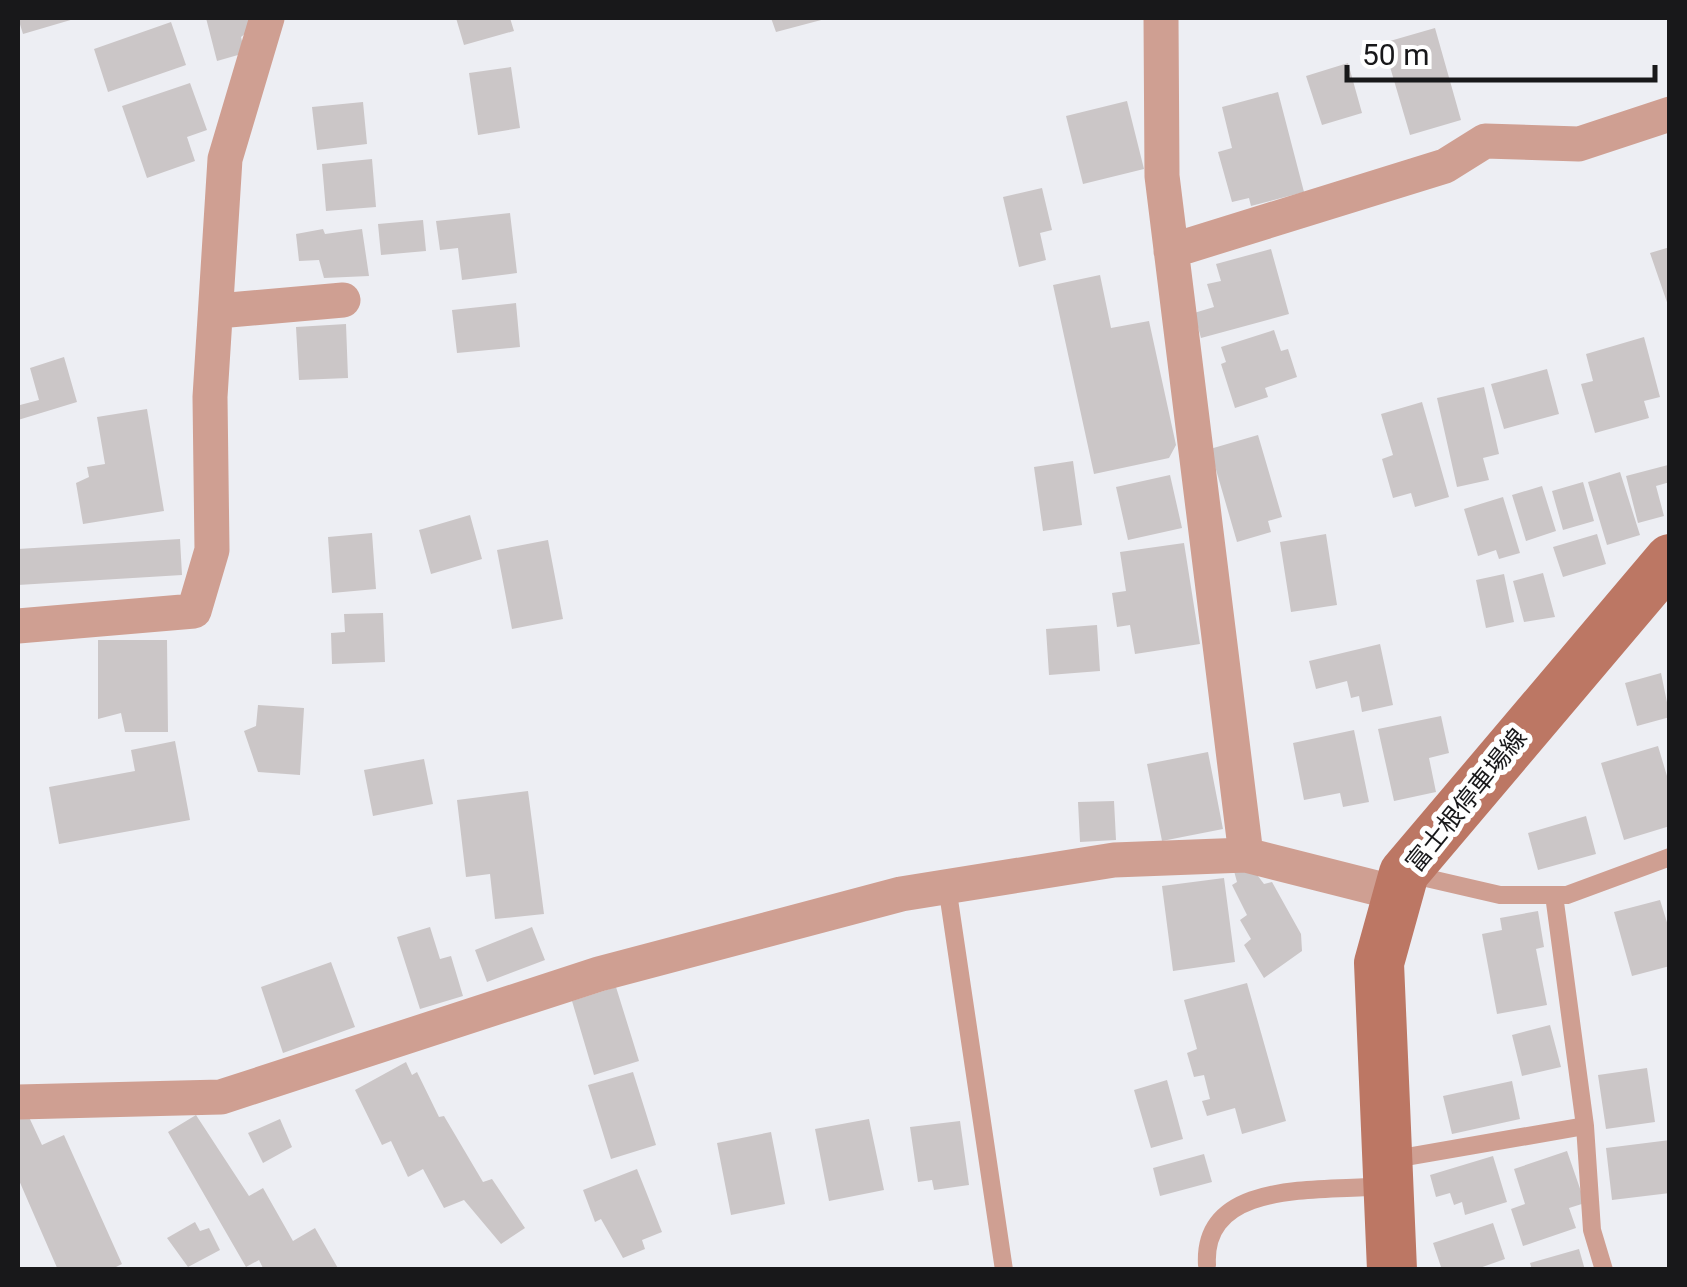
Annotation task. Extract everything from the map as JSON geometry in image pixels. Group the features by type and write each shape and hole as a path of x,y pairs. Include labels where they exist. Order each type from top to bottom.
{"main road":[{"name":"富士根停車場線","path":"1392,1270 1379,963 1400,883 1670,559"}],"street":[{"path":"18,626 194,612 212,550 210,398 224,159 267,18"},
{"path":"1162,18 1162,176 1246,855"},
{"path":"1171,251 1445,166 1485,141 1579,144 1670,114"},
{"path":"218,311 343,300"},
{"path":"18,1102 221,1096 600,974 901,894 947,886 1114,860 1246,855 1400,883"}],"lane":[{"path":"1400,883 1500,894 1567,895 1670,857"},
{"path":"947,886 1004,1270"},
{"path":"1554,895 1585,1126 1592,1230 1604,1270"},
{"path":"1208,1265 1206,1238 1220,1218 1246,1198 1388,1173 1585,1126"}],"building":[{"path":"18,18 74,18 74,19 23,34"},
{"path":"206,18 252,18 251,29 241,37 245,53 217,61"},
{"path":"456,18 510,18 514,31 464,45"},
{"path":"771,18 825,18 825,19 776,32"},
{"path":"171,22 186,65 108,92 94,49"},
{"path":"1435,28 1461,120 1410,135 1383,43"},
{"path":"1348,63 1362,113 1322,125 1306,76"},
{"path":"511,67 520,128 478,135 469,73"},
{"path":"190,83 207,130 187,137 195,161 147,178 122,106"},
{"path":"1278,92 1304,192 1251,206 1249,198 1232,202 1218,152 1232,148 1222,107"},
{"path":"1127,101 1144,169 1083,184 1066,116"},
{"path":"363,102 367,144 317,150 312,107"},
{"path":"372,159 376,207 326,211 322,164"},
{"path":"1042,188 1052,230 1040,233 1046,260 1019,267 1003,197"},
{"path":"510,213 517,273 462,280 458,248 440,250 436,221"},
{"path":"423,220 426,251 381,255 378,224"},
{"path":"323,229 325,234 362,229 369,276 324,278 319,260 299,261 296,234"},
{"path":"1670,247 1670,308 1669,308 1650,253"},
{"path":"1271,249 1289,314 1201,338 1194,313 1214,307 1207,284 1221,281 1216,264"},
{"path":"1100,275 1111,328 1149,321 1176,445 1169,458 1094,474 1053,285"},
{"path":"516,303 520,347 457,353 452,310"},
{"path":"346,324 348,378 299,380 296,327"},
{"path":"1274,330 1281,351 1288,349 1297,377 1265,388 1268,397 1235,408 1221,364 1226,362 1221,347"},
{"path":"1644,337 1660,397 1644,401 1649,418 1595,433 1581,384 1593,381 1586,354"},
{"path":"64,357 77,402 18,420 18,399 20,405 39,400 30,368"},
{"path":"1547,369 1559,414 1504,429 1491,384"},
{"path":"1484,387 1499,454 1483,458 1489,480 1457,487 1437,398"},
{"path":"1422,402 1449,497 1415,507 1411,493 1393,498 1382,459 1393,455 1381,414"},
{"path":"147,409 164,511 83,524 76,483 89,477 87,467 105,464 97,417"},
{"path":"1258,435 1282,517 1268,521 1271,532 1237,542 1210,449"},
{"path":"1073,461 1082,525 1043,531 1034,467"},
{"path":"1668,465 1670,482 1656,486 1664,516 1638,523 1626,476"},
{"path":"1620,472 1640,535 1607,545 1588,482"},
{"path":"1170,475 1182,528 1128,540 1116,487"},
{"path":"1583,482 1594,521 1563,530 1552,491"},
{"path":"1542,486 1556,531 1526,541 1512,495"},
{"path":"1503,497 1520,553 1499,559 1496,550 1478,556 1464,509"},
{"path":"470,515 482,559 431,574 419,530"},
{"path":"372,533 376,589 332,593 328,537"},
{"path":"1326,534 1337,605 1291,612 1280,542"},
{"path":"1597,534 1606,564 1563,577 1553,547"},
{"path":"180,539 182,575 18,585 18,549"},
{"path":"548,540 563,619 512,629 497,550"},
{"path":"1184,543 1200,644 1135,654 1130,625 1117,627 1112,593 1126,591 1120,552"},
{"path":"1543,573 1555,617 1524,622 1513,581"},
{"path":"1504,574 1514,622 1486,628 1476,580"},
{"path":"383,613 385,662 332,664 331,633 345,632 344,614"},
{"path":"1097,625 1100,671 1049,675 1046,629"},
{"path":"98,640 167,640 168,732 125,732 121,713 98,719"},
{"path":"1380,644 1393,705 1362,712 1359,696 1351,698 1347,681 1316,689 1309,661"},
{"path":"1661,673 1670,717 1637,726 1625,683"},
{"path":"258,705 304,708 300,775 258,772 244,731 256,726"},
{"path":"1441,716 1449,753 1429,758 1436,792 1394,801 1378,729"},
{"path":"1354,730 1369,802 1343,807 1340,793 1304,800 1293,743"},
{"path":"175,741 190,820 59,844 49,787 135,771 131,750"},
{"path":"1658,746 1670,786 1670,826 1624,840 1601,763"},
{"path":"1208,752 1223,829 1162,841 1147,764"},
{"path":"424,759 433,804 373,816 364,770"},
{"path":"528,791 544,914 495,919 490,874 466,877 457,800"},
{"path":"1114,801 1116,840 1080,842 1078,802"},
{"path":"1586,816 1596,854 1538,870 1528,833"},
{"path":"1234,871 1255,872 1264,884 1272,882 1301,934 1302,951 1264,978 1244,945 1251,939 1240,920 1247,915 1232,885 1237,882"},
{"path":"1224,878 1235,962 1173,971 1162,886"},
{"path":"1660,900 1670,932 1670,966 1632,976 1614,912"},
{"path":"1538,911 1544,947 1536,949 1547,1005 1497,1014 1482,934 1502,930 1500,918"},
{"path":"430,927 440,959 451,956 463,996 420,1009 397,937"},
{"path":"532,927 545,960 487,982 475,950"},
{"path":"331,962 355,1027 283,1053 261,987"},
{"path":"1247,983 1286,1121 1242,1134 1235,1108 1207,1116 1202,1101 1210,1099 1204,1075 1194,1077 1187,1053 1197,1049 1184,1000"},
{"path":"616,987 639,1061 594,1075 572,1001"},
{"path":"1550,1025 1561,1067 1522,1076 1512,1035"},
{"path":"406,1062 412,1075 417,1072 439,1117 444,1116 483,1182 492,1179 525,1228 501,1244 464,1200 444,1208 423,1169 408,1177 391,1141 382,1145 355,1090"},
{"path":"1647,1068 1655,1122 1606,1129 1598,1075"},
{"path":"633,1072 656,1145 611,1159 588,1085"},
{"path":"1167,1080 1183,1139 1151,1148 1134,1090"},
{"path":"1512,1081 1520,1119 1452,1134 1443,1096"},
{"path":"28,1115 42,1145 64,1135 122,1264 110,1270 58,1270 18,1178 18,1120"},
{"path":"196,1115 249,1196 263,1188 293,1241 315,1228 339,1270 264,1270 259,1260 246,1267 168,1132"},
{"path":"280,1119 292,1147 263,1163 248,1133"},
{"path":"869,1119 884,1190 829,1201 815,1129"},
{"path":"960,1121 969,1185 934,1190 932,1180 918,1182 910,1127"},
{"path":"771,1132 785,1204 731,1215 717,1143"},
{"path":"1670,1140 1670,1193 1612,1200 1606,1148"},
{"path":"1567,1151 1585,1203 1569,1208 1576,1228 1523,1246 1511,1209 1525,1204 1514,1169"},
{"path":"1204,1154 1212,1182 1160,1196 1153,1168"},
{"path":"1493,1156 1507,1202 1465,1215 1462,1202 1454,1205 1450,1193 1436,1197 1430,1175"},
{"path":"637,1169 662,1232 642,1240 645,1249 623,1258 601,1219 595,1222 583,1190"},
{"path":"195,1222 200,1231 209,1228 220,1250 188,1267 167,1238"},
{"path":"1493,1223 1505,1259 1474,1270 1442,1270 1433,1243"},
{"path":"1579,1249 1585,1270 1532,1270 1530,1263"}]}
